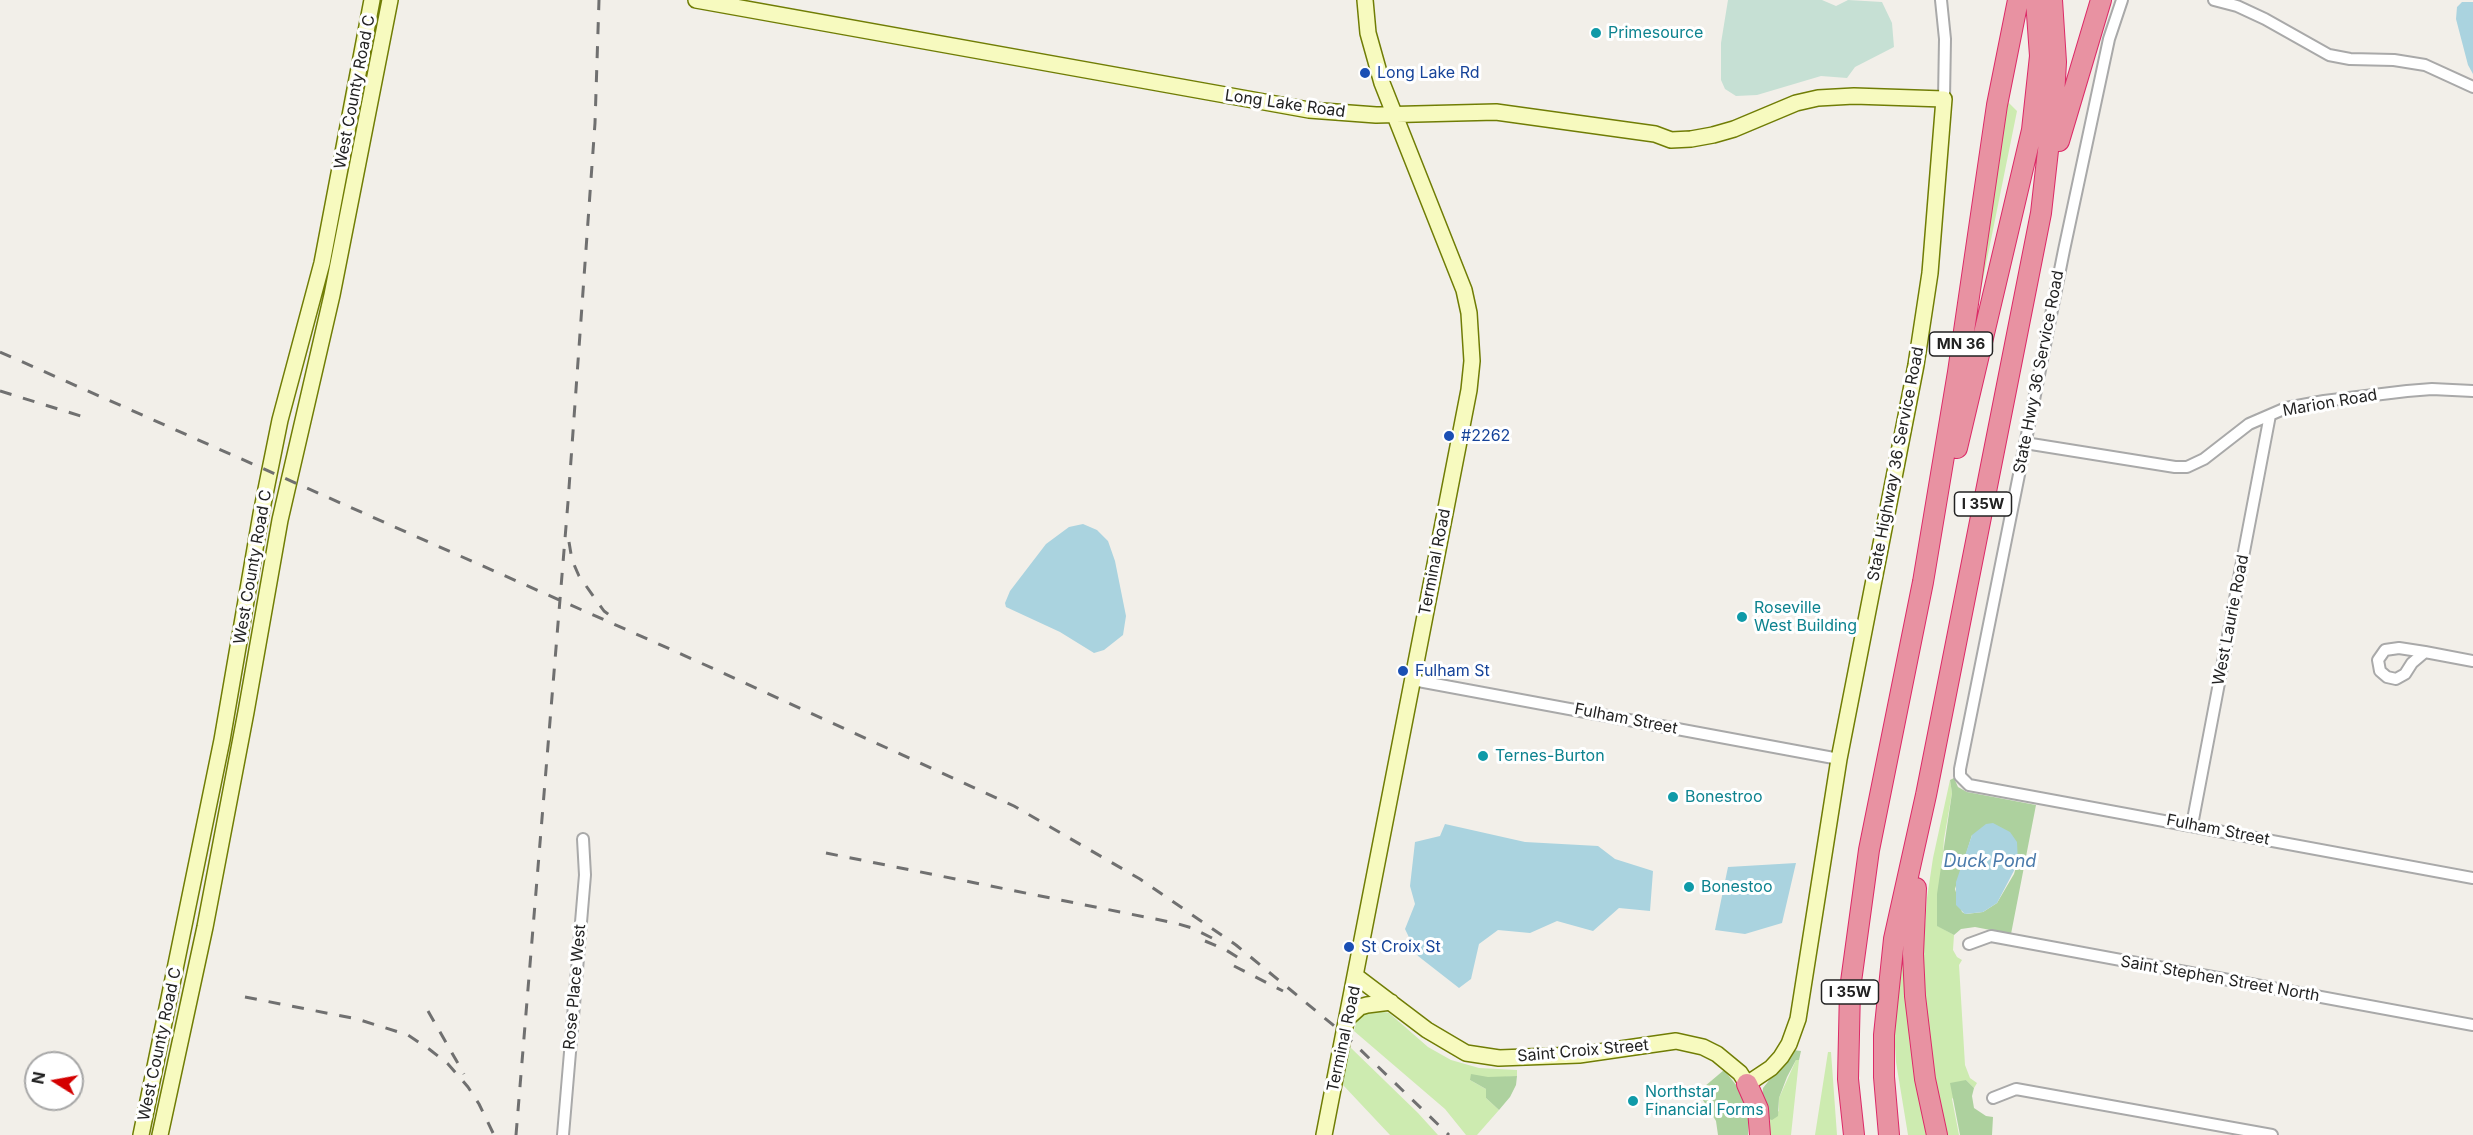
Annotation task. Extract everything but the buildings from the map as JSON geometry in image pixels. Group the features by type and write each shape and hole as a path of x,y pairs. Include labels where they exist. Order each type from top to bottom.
{"highway":[{"name":"MN 36","path":"1923,582 1958,372 1997,105 2018,0"},
{"name":"I 35W","path":"1854,1135 1848,1079 1850,989 1869,850 1923,582 1988,326 2032,130 2040,56 2036,0"},
{"name":"I 35W","path":"1889,1135 1884,1077 1886,1000 1894,939 1926,795 2041,213 2056,62 2052,0"},
{"path":"2069,105 2090,0"},
{"path":"2041,213 2069,105 2101,0"},
{"path":"1926,795 1917,870 1913,954 1919,1038 1937,1135"},
{"path":"1748,1084 1758,1109 1760,1135"}],"street":[{"name":"West County Road C","path":"141,1135 222,740 278,430 315,292 372,0"},
{"name":"West County Road C","path":"160,1135 205,927 280,520 332,295 390,0"},
{"name":"Long Lake Road","path":"696,0 1309,110 1395,115 1496,112 1655,134 1671,140 1691,140 1734,129 1796,103 1818,98 1854,96 1944,99"},
{"name":"Terminal Road","path":"1324,1135 1357,977 1468,390 1471,338 1469,313 1456,264 1374,58 1365,0"},
{"name":"State Highway 36 Service Road","path":"1748,1084 1776,1063 1795,1031 1839,759 1916,365 1930,273 1944,99 1945,39 1941,0"},
{"name":"State Hwy 36 Service Road","path":"1963,781 1960,769 2025,443 2109,39 2122,0"},
{"path":"2214,0 2237,6 2265,19 2329,55 2350,59 2394,60 2425,65 2473,87"},
{"path":"315,292 332,295"},
{"name":"Marion Road","path":"2025,443 2187,467 2204,459 2249,424 2286,408 2432,389 2473,391"},
{"name":"West Laurie Road","path":"2192,825 2270,415"},
{"path":"2425,652 2473,660"},
{"name":"Fulham Street","path":"1413,680 1839,759"},
{"name":"Fulham Street","path":"1963,781 1969,785 2473,878"},
{"name":"Rose Place West","path":"563,1135 585,875 583,840"},
{"name":"Saint Stephen Street North","path":"1968,944 1990,936 2473,1025"},
{"name":"Saint Croix Street","path":"1357,977 1427,1030 1466,1053 1499,1058 1569,1055 1676,1041 1703,1047 1717,1054 1740,1073 1748,1084"},
{"path":"1348,1017 1367,1005 1391,1002"},
{"path":"1993,1098 2016,1089 2272,1135"}],"green space":[{"path":"1728,0 1822,0 1836,6 1848,0 1882,2 1892,23 1894,47 1855,67 1847,78 1821,76 1757,95 1736,96 1725,89 1721,80 1721,43"},
{"path":"2006,100 2017,111 1979,299 1975,299"},
{"path":"1954,778 1958,787 1967,792 2036,805 2011,934 1975,927 1961,929 1954,935 1937,926 1937,894 1952,793 1950,780","holes":["1972,835 2019,857 2014,874 1997,903 1983,912 1966,914 1962,912 1955,889"]},
{"path":"1950,780 1952,793 1944,839 1938,926 1954,935 1953,950 1962,960 1959,965 1965,1065 1970,1078 1977,1083 1974,1088 1966,1080 1952,1099 1959,1135 1945,1135 1936,1098 1924,1011 1923,954 1927,898"},
{"path":"1907,923 1906,1001 1910,1044 1927,1135 1908,1135 1896,1062 1894,1030 1898,963"},
{"path":"1377,1010 1389,1013 1428,1047 1451,1060 1479,1068 1517,1070 1517,1076 1470,1080 1486,1089 1486,1098 1499,1110 1477,1135 1466,1135 1445,1109 1354,1031 1357,1020 1364,1013"},
{"path":"1350,1047 1438,1135 1390,1135 1343,1085"},
{"path":"1793,1050 1801,1051 1799,1060 1796,1060 1787,1077 1779,1098 1778,1116 1772,1120 1769,1119 1762,1096 1763,1088"},
{"path":"1828,1052 1831,1052 1837,1135 1815,1135"},
{"path":"1796,1060 1799,1060 1791,1135 1767,1135 1767,1118 1779,1111 1779,1098"},
{"path":"1724,1070 1741,1091 1749,1108 1748,1135 1718,1135 1716,1121 1698,1092"},
{"path":"1471,1074 1488,1077 1517,1076 1516,1085 1499,1110 1486,1098 1486,1089 1470,1080"},
{"path":"1966,1080 1974,1088 1972,1096 1974,1108 1986,1116 1993,1117 1992,1135 1960,1135 1950,1083"}],"water":[{"path":"2462,2 2473,2 2473,74 2468,65 2456,19 2457,7"},
{"path":"1083,524 1097,530 1108,541 1115,561 1126,616 1123,635 1104,650 1094,653 1060,632 1006,607 1005,603 1010,591 1046,544 1069,527"},
{"name":"Duck Pond","path":"1993,823 2010,832 2017,842 2018,863 1997,903 1983,912 1965,914 1956,905 1956,882 1972,835 1986,824"},
{"path":"1445,824 1525,842 1598,846 1615,859 1653,871 1650,911 1619,908 1593,931 1557,921 1530,933 1498,930 1479,944 1471,979 1459,988 1418,956 1405,929 1415,904 1410,886 1415,842 1440,836"},
{"path":"1796,863 1782,923 1745,934 1715,930 1728,867"}],"railway":[{"path":"516,1135 568,502 595,123 599,0"},
{"path":"0,352 679,653 1014,806 1140,879 1236,945 1344,1034 1449,1135"},
{"path":"0,391 84,417"},
{"path":"569,542 572,560 579,576 604,611 616,620"},
{"path":"826,853 1175,923 1192,928 1214,939"},
{"path":"1205,941 1247,963"},
{"path":"1234,966 1283,991"},
{"path":"245,997 357,1019 408,1035 448,1064 468,1087 494,1135"},
{"path":"428,1011 464,1074"}],"place":[{"name":"Primesource","path":"1596,33"},
{"name":"Long Lake Rd","path":"1365,73"},
{"name":"#2262","path":"1449,436"},
{"name":"Roseville West Building","path":"1742,617"},
{"name":"Fulham St","path":"1403,671"},
{"name":"Ternes-Burton","path":"1483,756"},
{"name":"Bonestroo","path":"1673,797"},
{"name":"Bonestoo","path":"1689,887"},
{"name":"St Croix St","path":"1349,947"},
{"name":"Northstar Financial Forms","path":"1633,1101"}]}
